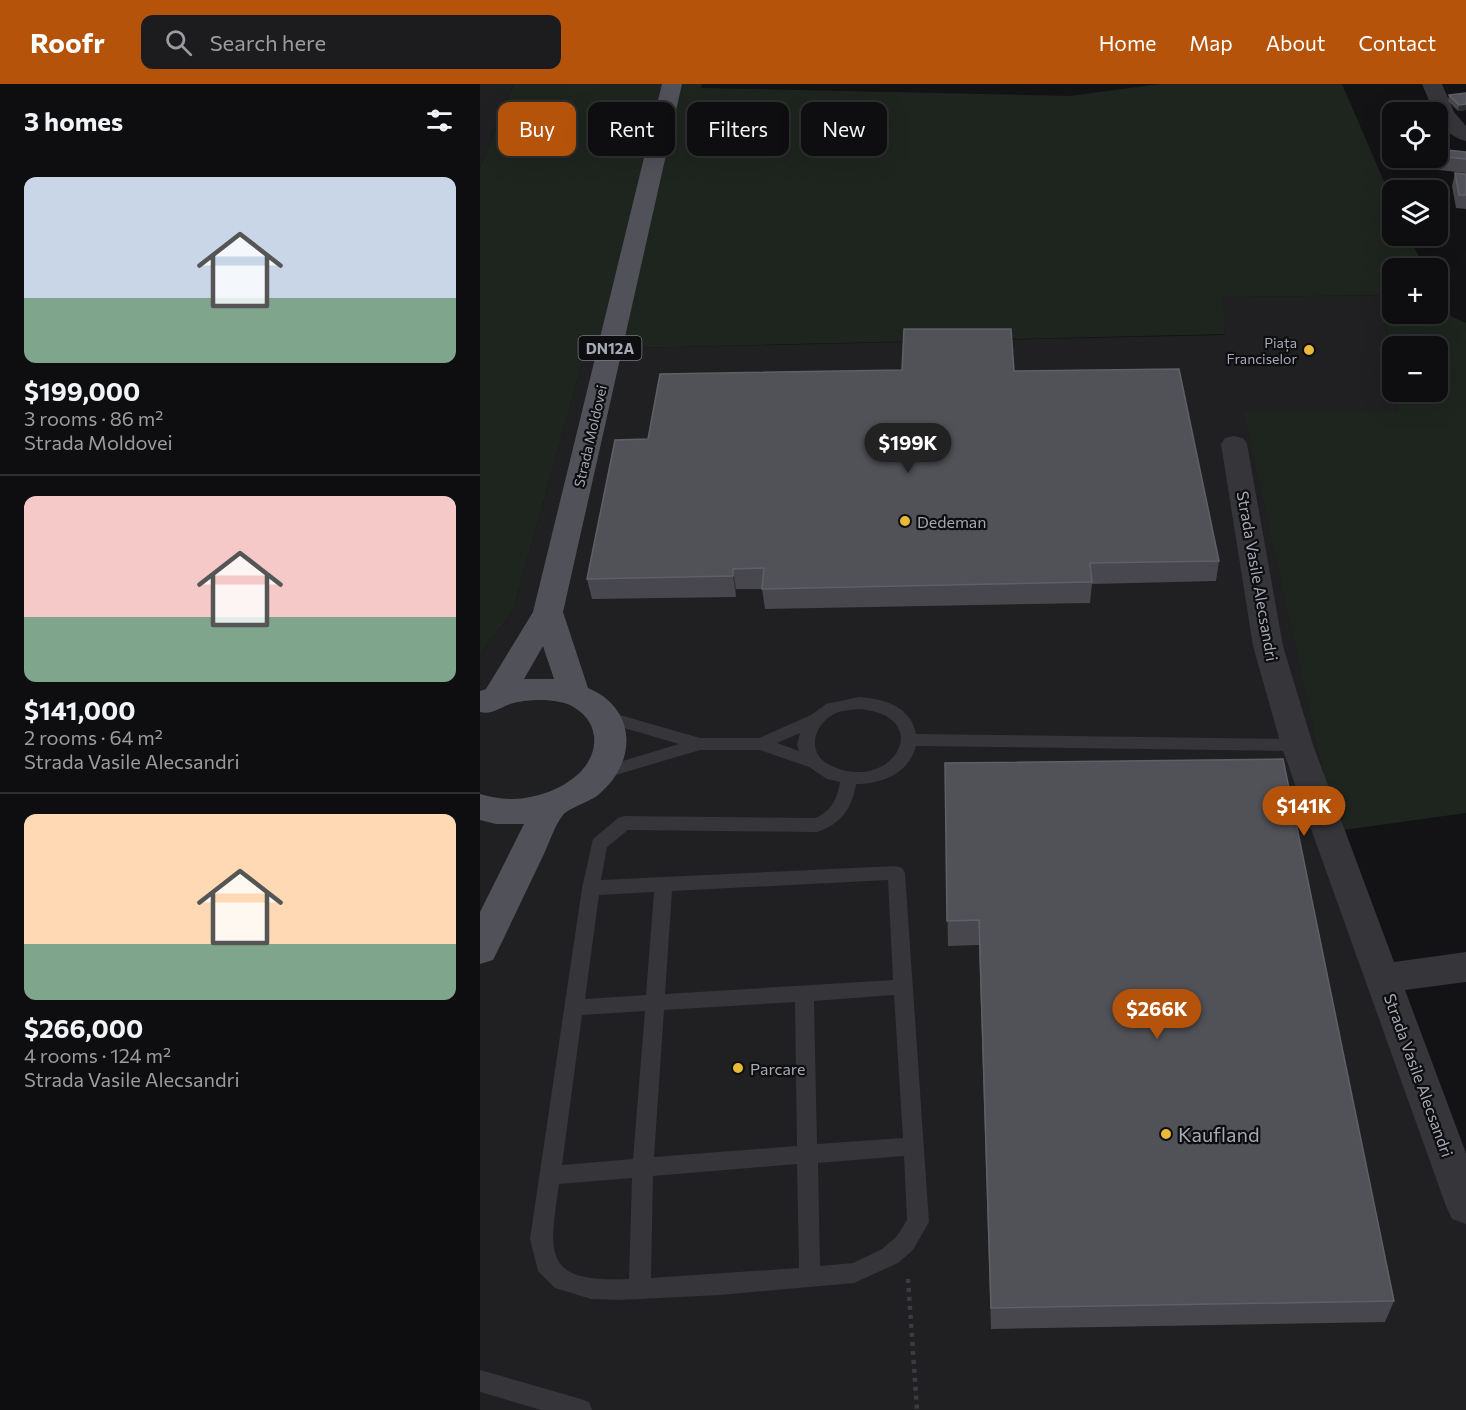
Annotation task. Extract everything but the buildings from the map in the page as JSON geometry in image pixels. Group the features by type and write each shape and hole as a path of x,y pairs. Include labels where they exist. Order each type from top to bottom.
{"main road":[{"name":"Strada Moldovei","path":"489,701 548,612 672,84"},
{"path":"548,612 574,693"},
{"path":"480,807 512,813 550,806 576,792 598,774 609,759 612,748 611,730 606,717 590,701 574,693 535,688 489,701"},
{"path":"480,949 550,806"}],"street":[{"path":"1432,84 1435,98 1459,131 1466,135"},
{"name":"Strada Vasile Alecsandri","path":"1234,444 1268,646 1297,745 1466,1206"},
{"name":"Strada Vasile Alecsandri","path":"1384,978 1466,967"}],"lane":[{"path":"761,744 815,720 833,708 859,703 879,705 896,713 906,724 910,740 908,751 898,764 885,773 866,779 831,776 815,763 806,750 805,737 815,720"},
{"path":"606,717 699,744 761,744 815,763"},
{"path":"910,740 1297,745"},
{"path":"598,774 699,744"},
{"path":"591,888 896,873 918,1222 905,1243 890,1256 854,1273 720,1285 591,1289 563,1281 546,1264 541,1239 591,888 599,844 624,823 817,825 831,819 845,801 849,779"},
{"path":"639,1288 643,1168 664,884"},
{"path":"574,1008 903,987"},
{"path":"804,993 810,1277"},
{"path":"550,1175 913,1146"},
{"path":"480,1381 581,1410"}],"path":[{"path":"905,1243 917,1410"}],"shaded area":[{"path":"480,84 514,84 507,102 498,102 498,124 480,168"},
{"path":"514,84 702,84 701,88 1070,96 1160,84 1342,84 1383,180 1382,246 1414,246 1419,258 1382,258 1382,295 1223,297 1225,334 586,349 513,611 480,655 480,168 498,124 498,156 576,156 576,102 507,102"},
{"path":"1382,295 1382,324 1386,324 1388,336 1382,336 1382,402 1397,402 1398,412 1245,412 1336,831 1466,1196 1466,1410 480,1410 480,655 513,611 586,349 1225,335 1222,297"},
{"path":"1448,315 1466,323 1466,813 1336,831 1244,412 1398,412 1397,402 1448,402 1448,336 1388,336 1386,324 1448,324"}],"place":[{"name":"Piața Franciselor","path":"1309,350"},
{"name":"Dedeman","path":"905,521"},
{"name":"Parcare","path":"738,1068"},
{"name":"Kaufland","path":"1166,1134"}]}
